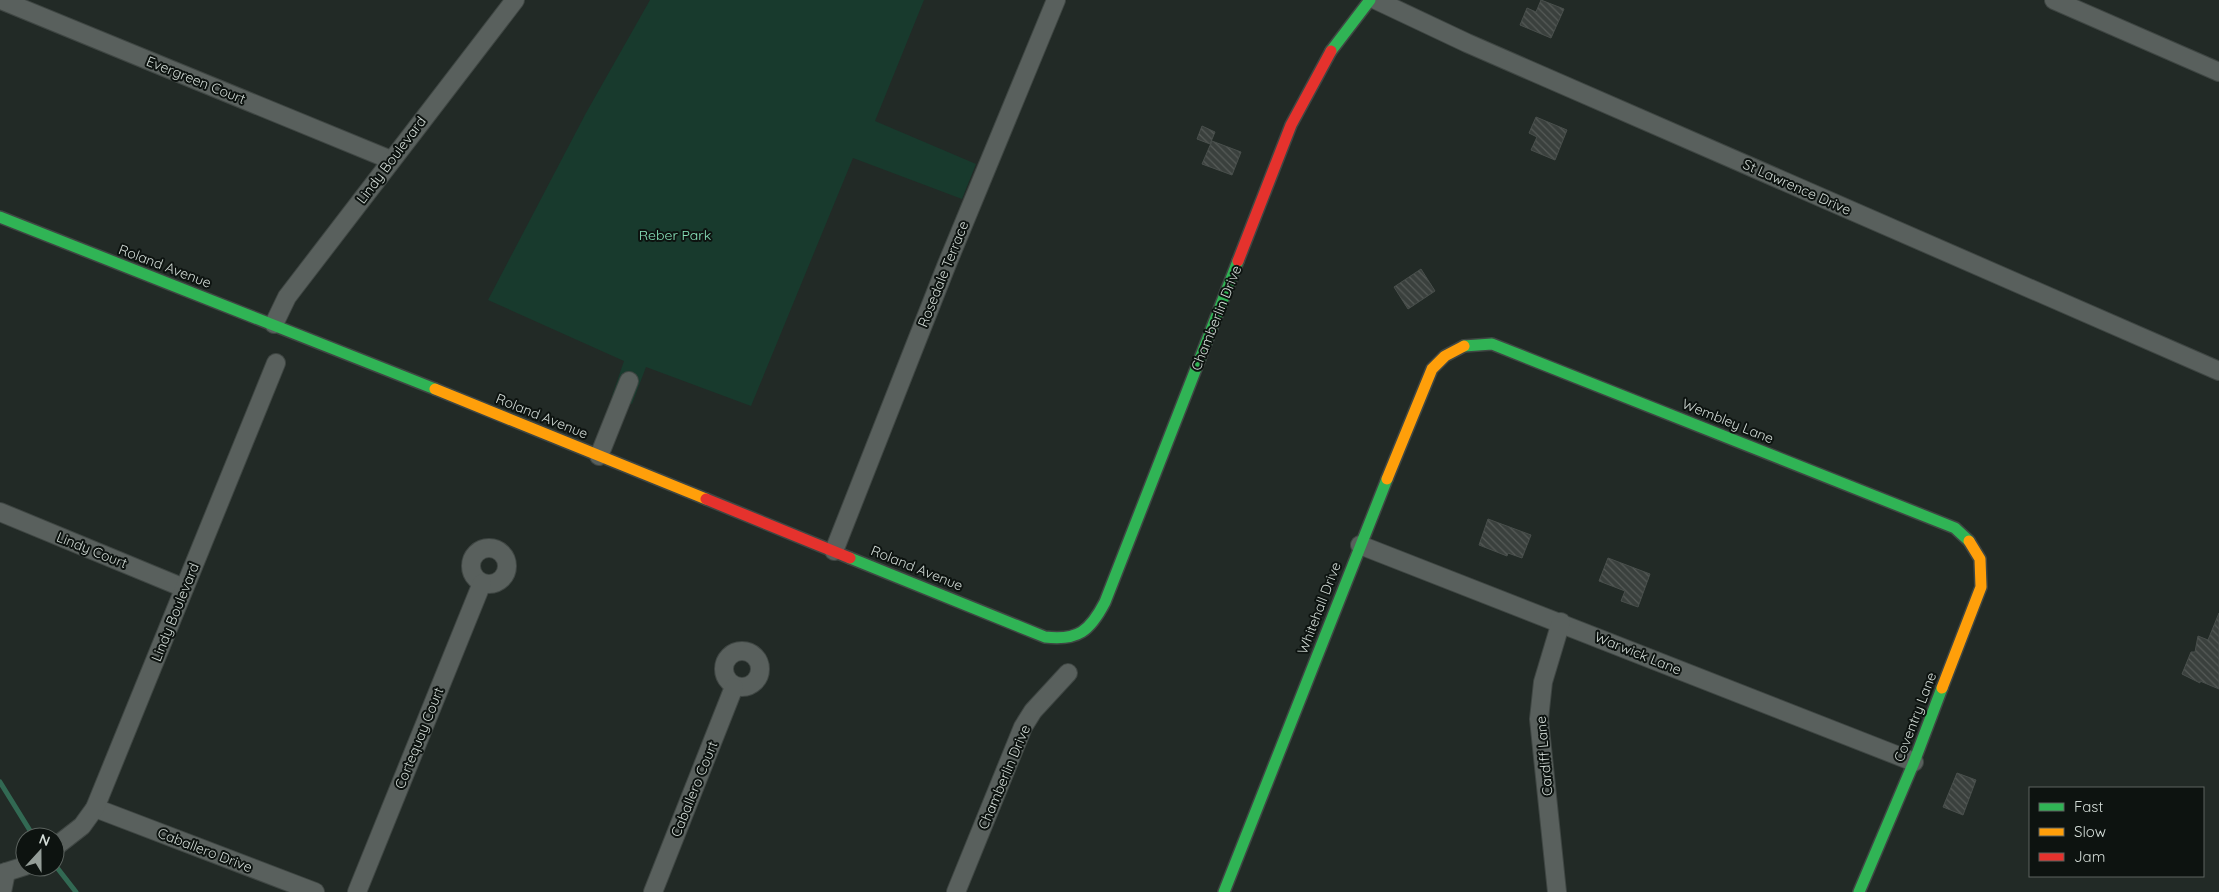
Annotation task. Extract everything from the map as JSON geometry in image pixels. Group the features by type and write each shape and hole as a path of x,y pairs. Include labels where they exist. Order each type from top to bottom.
{"street":[{"name":"Evergreen Court","path":"1,0 391,160"},
{"name":"Lindy Boulevard","path":"274,324 287,297 515,0"},
{"name":"Rosedale Terrace","path":"834,550 947,264 1056,0"},
{"name":"Chamberlin Drive","path":"1072,638 1081,634 1090,626 1105,602 1291,125 1330,54 1370,0"},
{"name":"St Lawrence Drive","path":"1376,0 1466,43 2219,371"},
{"path":"2054,0 2219,72"},
{"name":"Roland Avenue","path":"0,217 274,324 1045,637 1058,640 1072,638"},
{"name":"Wembley Lane","path":"1460,347 1477,342 1492,344 1955,528 1977,549"},
{"name":"Whitehall Drive","path":"1224,892 1360,545 1432,369 1442,356 1460,347"},
{"name":"Lindy Boulevard","path":"65,839 82,826 95,808 276,363"},
{"path":"599,456 629,381"},
{"name":"Lindy Court","path":"0,512 184,588"},
{"name":"Warwick Lane","path":"1360,545 1561,622 1914,762"},
{"name":"Coventry Lane","path":"1859,892 1914,762 1981,587 1981,558 1977,549"},
{"name":"Cortequay Court","path":"357,892 482,583"},
{"name":"Cardiff Lane","path":"1557,892 1539,719 1543,682 1561,622"},
{"name":"Chamberlin Drive","path":"956,892 1023,727 1033,711 1068,673"},
{"name":"Caballero Court","path":"653,892 734,687"},
{"name":"Caballero Drive","path":"95,808 314,892"},
{"path":"2,892 3,873 15,869"}],"green space":[{"name":"Reber Park","path":"650,0 924,0 875,121 976,164 962,199 853,158 751,406 646,367 632,404 612,396 624,361 488,300 586,113"}],"building":[{"path":"1541,0 1564,9 1551,38 1520,25 1527,8 1536,12"},
{"path":"1536,117 1567,130 1555,160 1531,150 1537,137 1529,133"},
{"path":"1202,126 1215,132 1210,144 1197,139"},
{"path":"1212,141 1241,152 1232,175 1202,164"},
{"path":"1421,269 1435,291 1408,309 1394,287"},
{"path":"1488,519 1531,535 1522,558 1508,553 1507,556 1479,545"},
{"path":"1608,558 1650,574 1638,607 1621,601 1625,591 1599,581"},
{"path":"2219,613 2219,689 2200,681 2200,683 2182,674 2191,652 2195,652 2198,636 2208,640"},
{"path":"1957,773 1976,780 1963,815 1943,807"}],"waterway":[{"path":"0,782 28,827"},
{"path":"64,877 76,892"}],"traffic: fast":[{"path":"1331,51 1370,0"},
{"path":"0,217 435,389"},
{"path":"850,558 1045,637 1066,637 1082,632 1094,620 1105,602 1238,261"},
{"path":"1464,346 1492,344 1955,528 1969,541"},
{"path":"1224,892 1387,479"},
{"path":"1859,892 1914,762 1942,688"}],"traffic: slow":[{"path":"1387,479 1432,369 1445,356 1464,346"},
{"path":"435,389 706,499"},
{"path":"1942,688 1981,587 1980,559 1969,541"}],"traffic: jam":[{"path":"1238,261 1291,125 1331,51"},
{"path":"706,499 850,558"}]}
